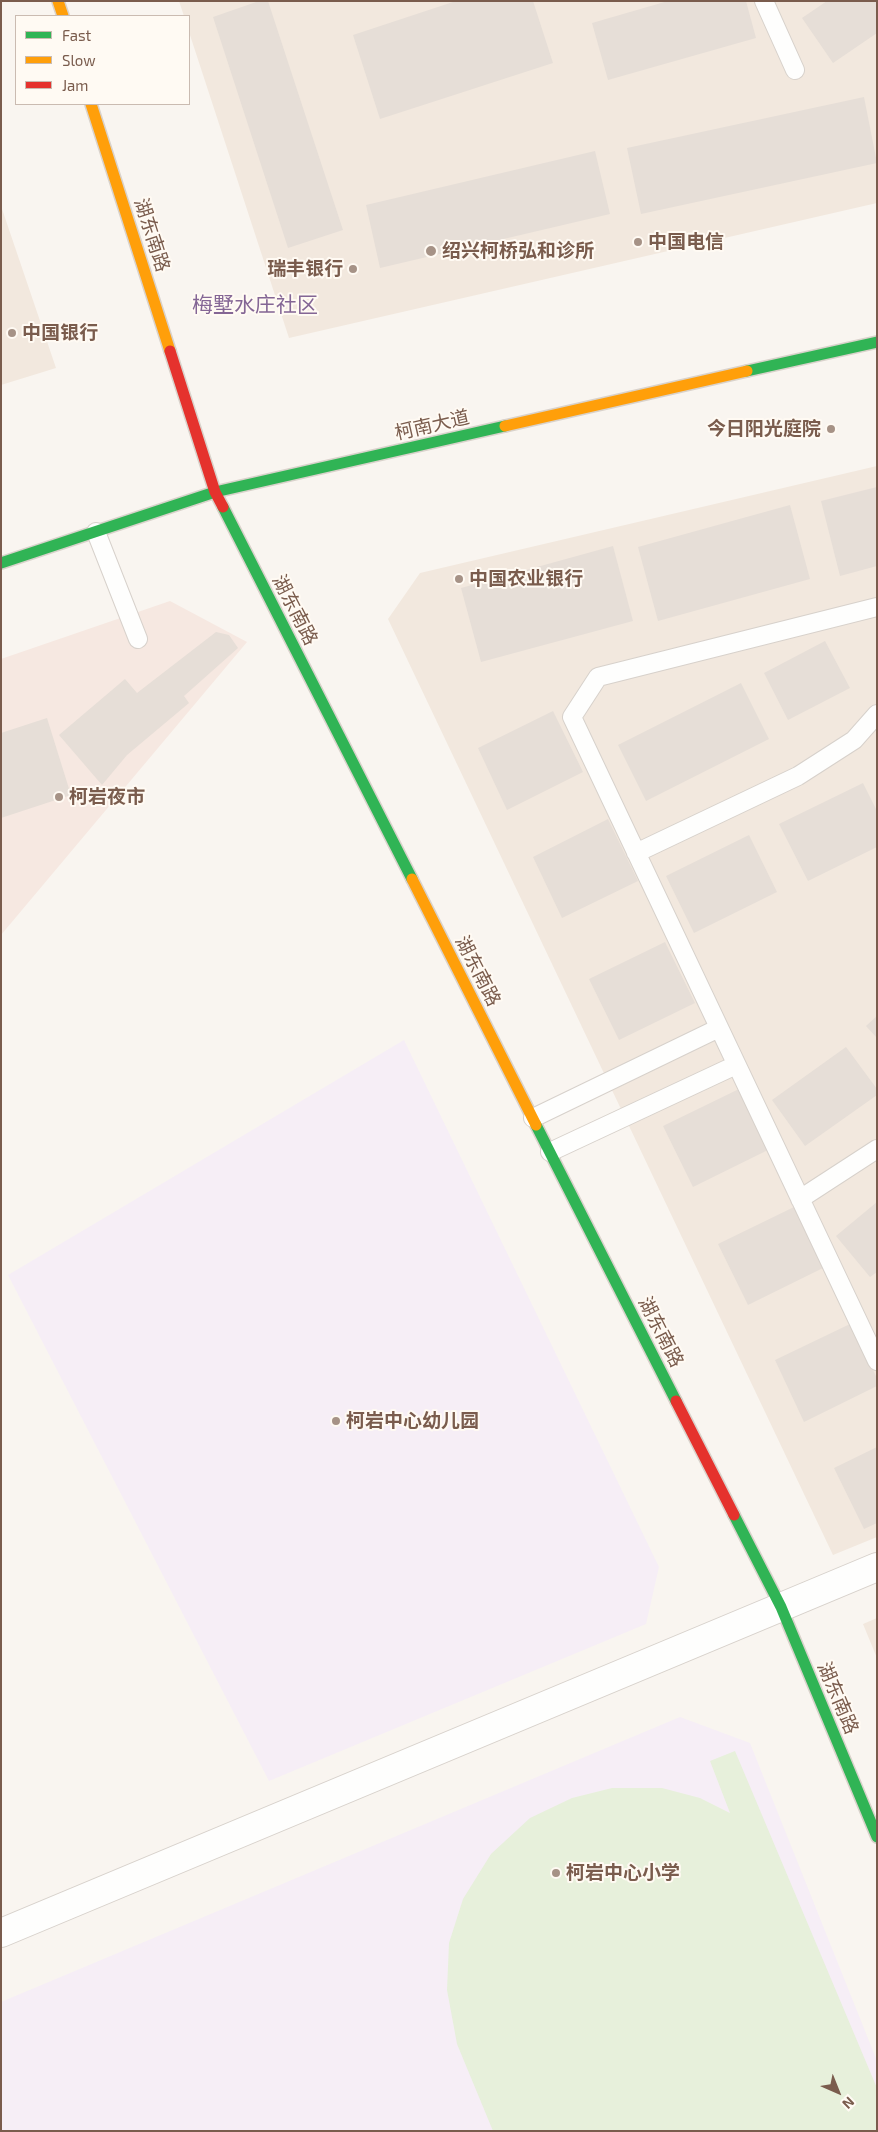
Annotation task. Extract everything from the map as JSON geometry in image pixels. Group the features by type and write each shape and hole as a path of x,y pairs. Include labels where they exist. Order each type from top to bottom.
{"street":[{"path":"58,1 63,15"},
{"name":"湖东南路","path":"91,105 215,492 781,1607 877,1837"},
{"name":"柯南大道","path":"1,563 215,492 877,342"},
{"path":"1,1932 877,1567"}],"lane":[{"path":"764,1 795,70"},
{"path":"96,532 138,639"},
{"path":"877,607 598,677 572,717 877,1362"},
{"path":"636,853 798,776 854,740 877,714"},
{"path":"534,1118 719,1028"},
{"path":"550,1152 736,1065"},
{"path":"800,1199 877,1149"}],"shaded area":[{"path":"179,1 877,1 877,203 289,338 190,35 190,15 184,15"},
{"path":"1,206 56,368 1,385"},
{"path":"877,466 877,1537 833,1555 388,619 420,573"},
{"name":"柯岩夜市","path":"170,601 247,642 1,935 1,659"},
{"name":"柯岩中心幼儿园","path":"404,1040 659,1567 646,1624 269,1781 8,1275"},
{"path":"877,1618 877,1658 863,1624"},
{"name":"柯岩中心小学","path":"680,1717 750,1743 877,2061 877,2131 1,2131 1,2002"}],"green space":[{"path":"735,1751 877,2088 877,2131 493,2131 457,2044 447,1990 449,1943 463,1899 491,1854 530,1818 572,1798 612,1788 662,1788 700,1798 730,1813 710,1761"}],"building":[{"path":"259,1 268,1 343,230 288,248 213,17"},
{"path":"456,1 533,1 553,63 380,119 353,35"},
{"path":"668,1 746,1 756,38 608,80 592,23"},
{"path":"827,1 877,1 877,33 833,63 802,18"},
{"path":"864,97 877,163 641,214 627,148"},
{"path":"595,151 610,214 380,268 366,205"},
{"path":"877,487 877,566 840,576 821,501"},
{"path":"790,505 810,579 658,621 638,547"},
{"path":"613,546 633,621 481,662 461,588"},
{"path":"216,632 229,635 238,648 184,696 189,703 127,755 102,785 59,735 125,679 137,693"},
{"path":"825,641 850,688 788,720 764,673"},
{"path":"741,683 769,739 646,801 618,745"},
{"path":"553,711 583,772 507,810 478,748"},
{"path":"47,718 71,795 1,818 1,733"},
{"path":"863,783 877,811 877,847 808,881 779,824"},
{"path":"608,819 638,881 562,918 533,857"},
{"path":"749,835 777,892 694,933 666,876"},
{"path":"665,942 695,1003 619,1040 589,979"},
{"path":"877,1016 877,1038 866,1026"},
{"path":"846,1047 877,1089 877,1095 805,1146 772,1100"},
{"path":"739,1089 768,1150 693,1187 663,1126"},
{"path":"877,1202 877,1272 870,1277 836,1236"},
{"path":"794,1207 823,1268 748,1305 718,1244"},
{"path":"850,1324 877,1378 877,1386 804,1422 775,1360"},
{"path":"877,1447 877,1523 864,1529 834,1468"}],"traffic: fast":[{"path":"747,371 877,342"},
{"path":"1,563 215,492 505,426"},
{"path":"223,507 412,879"},
{"path":"536,1125 676,1401"},
{"path":"734,1515 781,1607 877,1837"}],"traffic: slow":[{"path":"58,1 63,15"},
{"path":"91,105 170,351"},
{"path":"505,426 747,371"},
{"path":"412,879 536,1125"}],"traffic: jam":[{"path":"170,351 215,492 223,507"},
{"path":"676,1401 734,1515"}],"place":[{"name":"中国电信","path":"638,242"},
{"name":"绍兴柯桥弘和诊所","path":"431,251"},
{"name":"瑞丰银行","path":"353,269"},
{"name":"中国银行","path":"12,333"},
{"name":"今日阳光庭院","path":"831,429"},
{"name":"中国农业银行","path":"459,579"},
{"name":"柯岩夜市","path":"59,797"},
{"name":"柯岩中心幼儿园","path":"336,1421"},
{"name":"柯岩中心小学","path":"556,1873"}],"district":[{"name":"梅墅水庄社区","path":"255,305"}]}
